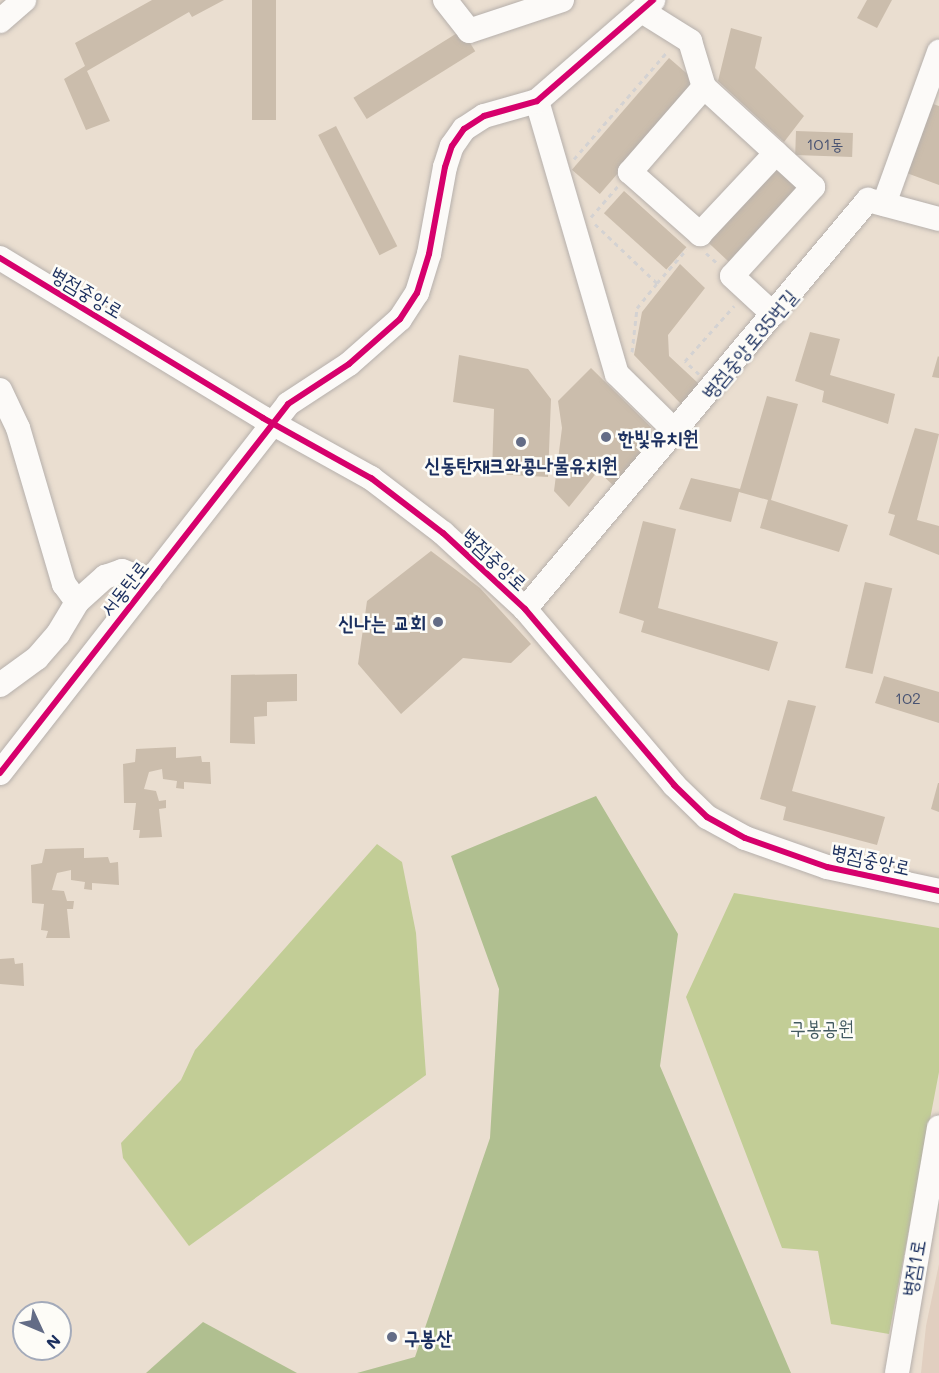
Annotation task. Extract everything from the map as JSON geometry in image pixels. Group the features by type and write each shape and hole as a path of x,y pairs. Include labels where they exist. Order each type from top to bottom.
{"street":[{"path":"0,21 24,0"},
{"path":"445,0 469,30 562,0"},
{"path":"675,431 617,374 537,101 648,5 690,41 704,87 813,187 732,276 773,314"},
{"path":"884,204 939,52"},
{"path":"704,87 630,172 700,234 776,153"},
{"name":"서동탄로","path":"0,773 298,395 374,344 411,302 429,254 445,167 452,146 464,129 484,116 537,101"},
{"name":"병점중앙로35번길","path":"525,609 868,200 939,219"},
{"name":"병점중앙로","path":"1,262 274,424 371,478 443,533 525,609 674,785 707,817 746,838 827,867 939,891"},
{"path":"0,390 18,428 64,584 77,602"},
{"path":"0,685 37,658 58,634 77,602 105,577 122,571 150,582"},
{"name":"병점1로","path":"897,1373 939,1128"}],"path":[{"path":"572,161 672,47"},
{"path":"590,219 630,172"},
{"path":"587,210 590,219 657,283"},
{"path":"700,234 702,249 732,276"},
{"path":"631,359 638,308 700,234"},
{"path":"705,380 685,361 738,302"}],"shaded area":[{"path":"939,1264 939,1373 921,1373 926,1326"}],"green space":[{"path":"596,796 678,934 660,1066 791,1373 357,1373 415,1357 490,1138 499,989 451,856"},
{"path":"377,844 402,862 416,933 426,1075 189,1246 123,1158 121,1143 181,1080 195,1050"},
{"name":"구봉공원","path":"734,893 939,928 939,1072 889,1334 831,1324 818,1251 782,1248 686,997"},
{"path":"203,1322 297,1373 146,1373"}],"building":[{"path":"152,0 224,0 192,17 189,12 87,71 110,121 86,130 64,79 85,66 75,43"},
{"path":"252,0 276,0 276,120 252,120"},
{"path":"867,0 892,0 877,28 857,18"},
{"path":"731,28 762,37 755,68 804,116 784,142 718,81"},
{"path":"462,30 475,51 367,119 353,98"},
{"path":"669,58 697,82 600,194 572,170"},
{"path":"930,103 939,106 939,185 904,172"},
{"path":"336,126 397,246 379,255 318,135"},
{"path":"796,131 853,133 852,157 795,155"},
{"path":"779,165 804,188 732,265 707,242"},
{"path":"624,191 686,247 666,270 604,213"},
{"path":"680,264 705,288 668,335 669,356 699,384 681,404 634,355 642,312"},
{"path":"810,332 840,339 830,375 895,394 888,424 822,402 824,391 795,381"},
{"name":"신동탄재크와콩나물유치원","path":"459,355 528,369 551,399 548,477 492,474 494,409 453,402"},
{"path":"939,357 939,378 932,377"},
{"name":"한빛유치원","path":"591,368 651,427 652,445 616,488 598,471 569,507 554,491 562,428 558,401"},
{"path":"767,396 798,404 771,500 848,525 839,552 760,528 768,500 739,492 731,522 679,509 691,478 740,489"},
{"path":"915,428 939,434 917,520 939,526 939,555 889,535 895,515 888,513"},
{"path":"643,521 676,529 658,608 778,642 769,671 641,632 644,621 619,613"},
{"name":"신나는 교회","path":"431,551 480,588 531,644 511,663 463,658 401,714 358,664 367,601"},
{"path":"865,582 892,588 872,674 845,668"},
{"path":"297,674 297,701 267,702 267,716 254,717 255,744 230,743 231,675"},
{"path":"884,676 939,692 939,723 875,703"},
{"path":"788,700 816,706 792,791 885,817 877,845 783,820 786,807 760,799"},
{"path":"176,747 176,758 201,756 202,762 210,762 211,784 184,782 184,789 176,788 177,781 163,779 162,769 149,772 144,789 156,791 159,801 166,800 166,808 159,809 162,837 139,838 140,830 133,830 136,803 124,803 123,764 135,762 136,749"},
{"path":"939,783 939,812 931,809"},
{"path":"84,848 84,858 108,857 110,863 118,862 119,885 92,883 92,890 84,889 85,882 71,880 71,870 57,873 52,890 64,891 67,901 74,901 73,909 67,909 70,938 46,938 48,931 41,930 44,904 32,903 31,865 42,863 45,849"},
{"path":"14,958 15,964 23,963 24,986 0,984 0,959"}],"cycle path":[{"path":"0,773 288,404 349,364 400,319 417,293 429,254 445,167 452,146 464,129 484,116 537,101 653,0"},
{"path":"0,258 263,418 371,478 443,533 525,609 674,785 707,817 745,838 827,867 939,891"}],"place":[{"name":"한빛유치원","path":"606,437"},
{"name":"신동탄재크와콩나물유치원","path":"521,442"},
{"name":"신나는 교회","path":"438,622"},
{"name":"구봉산","path":"392,1337"}]}
